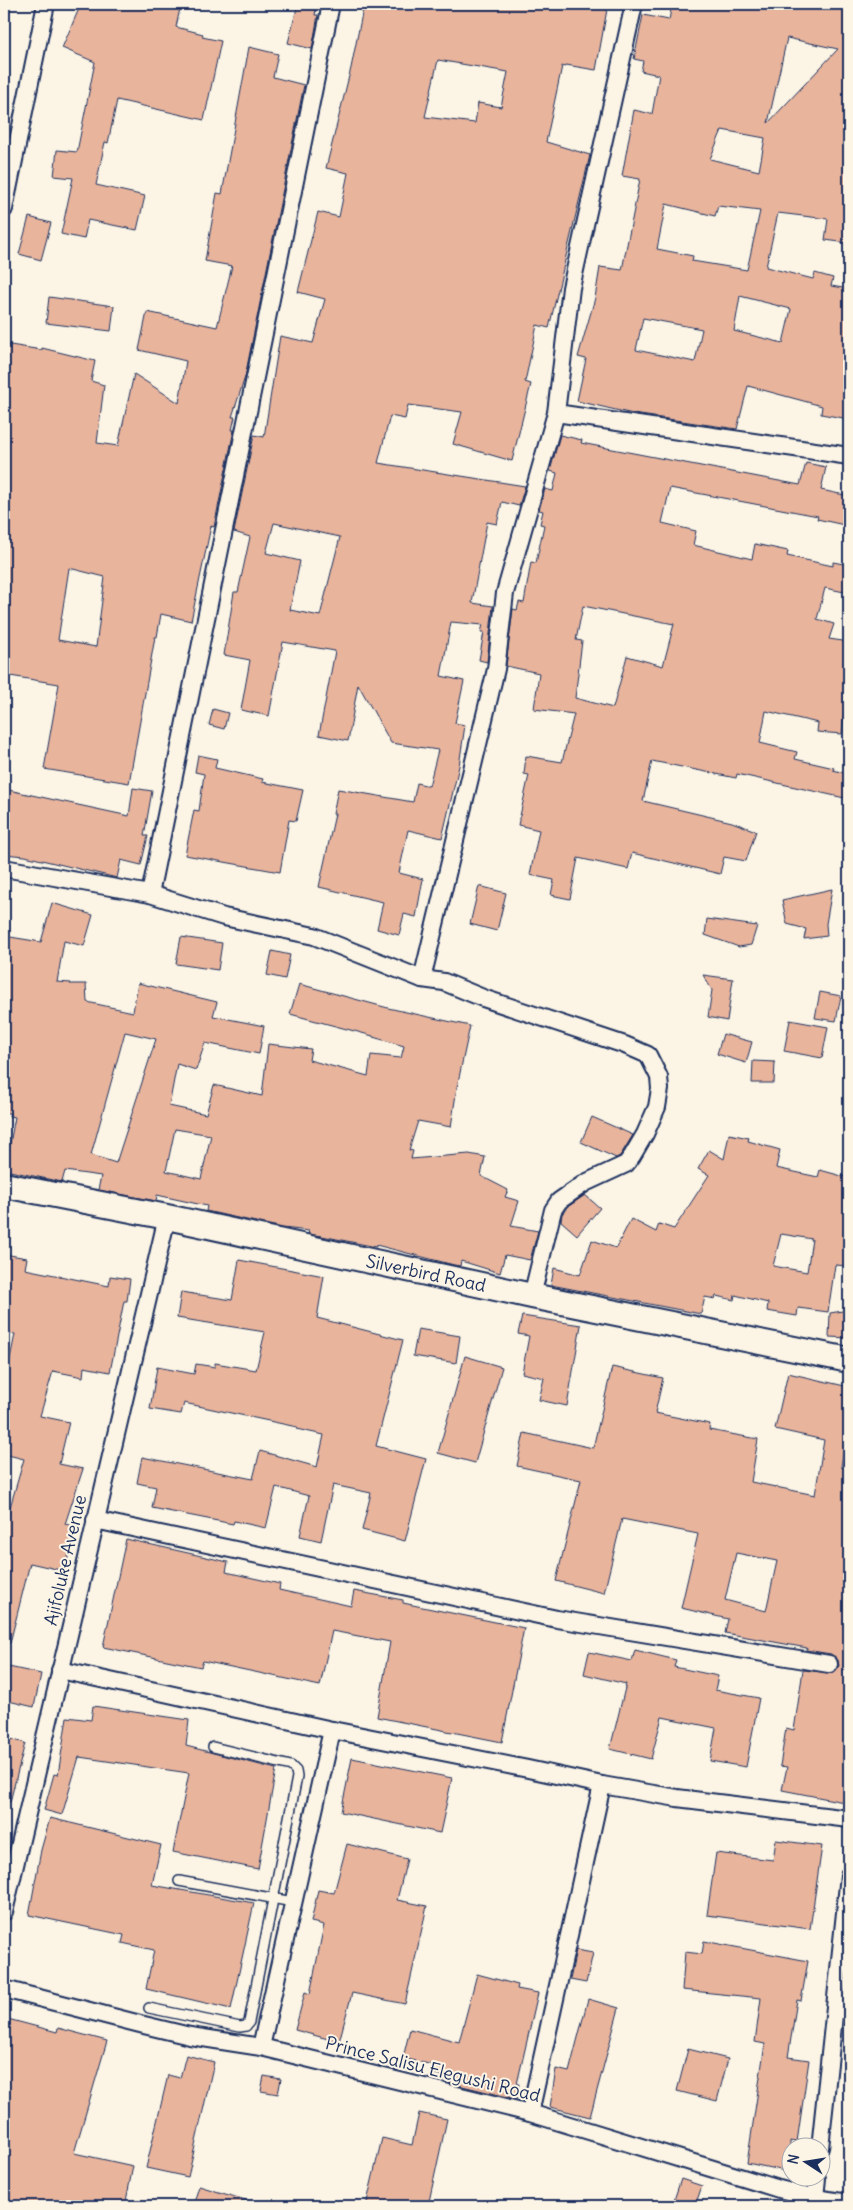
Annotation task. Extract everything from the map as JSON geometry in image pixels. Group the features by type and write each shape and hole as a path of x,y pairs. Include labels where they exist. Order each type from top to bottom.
{"street":[{"path":"4,209 46,4"},
{"path":"150,894 331,4"},
{"path":"422,979 496,669 505,593 556,413 571,288 634,4"},
{"path":"556,413 849,456"},
{"path":"4,868 150,894 224,917 314,936 422,979 444,982 534,1016 636,1049 648,1055 659,1077 660,1089 657,1107 645,1134 626,1164 585,1184 559,1201 553,1210 532,1296"},
{"name":"Silverbird Road","path":"4,1185 167,1217 532,1296 849,1360"},
{"name":"Ajifoluke Avenue","path":"4,1912 167,1217"},
{"path":"95,1520 557,1619 830,1664"},
{"path":"60,1670 332,1730 602,1785 677,1798 849,1819"},
{"path":"261,2047 332,1730"},
{"path":"530,2113 602,1785"},
{"path":"821,2138 849,1875"},
{"name":"Prince Salisu Elegushi Road","path":"4,1988 190,2036 261,2047 530,2113 779,2189 815,2198 849,2203"},
{"path":"815,2198 816,2188"}],"lane":[{"path":"149,2008 240,2027 246,2026 249,2022 297,1777 296,1771 291,1766 213,1747"},
{"path":"179,1881 293,1902"}],"building":[{"path":"81,4 181,4 176,27 203,34 202,37 221,41 204,120 117,100 108,143 105,142 96,185 145,196 137,230 88,220 84,239 61,234 73,178 54,176 57,150 77,152 95,62 62,48"},
{"path":"298,4 317,4 315,15 318,15 312,49 288,43"},
{"path":"364,4 608,4 596,70 562,66 546,142 590,155 549,328 537,325 525,382 531,384 512,461 453,444 462,412 408,405 405,419 390,416 378,463 525,486 519,506 502,502 497,524 487,522 472,603 493,606 487,662 479,660 484,632 481,632 483,625 451,622 441,676 464,681 455,723 465,725 459,766 442,838 408,830 399,873 423,879 416,917 404,914 399,935 377,929 383,902 319,887 335,814 333,814 338,789 413,802 417,783 429,786 438,750 391,743 358,684 348,741 319,735 335,651 283,642 269,716 241,710 250,660 224,655 234,592 238,592 250,537 234,532 254,435 264,437 280,336 313,343 325,299 298,292 318,212 339,217 348,173 326,168 351,68","holes":["438,60 508,72 501,107 478,103 475,123 425,117","274,523 340,537 320,616 290,610 300,561 266,553"]},
{"path":"672,4 849,4 848,243 825,240 828,219 778,213 766,267 813,279 815,273 833,278 831,286 849,289 849,419 821,414 822,406 748,386 737,429 633,414 577,401 586,359 578,357 595,298 600,267 622,270 640,179 622,176 634,110 652,114 659,75 641,71 643,61 634,59 643,15 669,20","holes":["787,38 838,49 768,123","722,130 765,138 759,171 710,159","666,204 715,216 718,206 760,211 747,270 692,261 693,256 657,249","740,296 791,309 783,343 734,331","643,318 702,329 695,362 636,350"]},
{"path":"249,47 278,54 273,77 304,85 245,377 232,417 235,417 232,430 234,430 214,527 211,526 191,621 161,614 157,637 155,637 129,783 44,769 59,684 4,675 4,344 42,350 42,348 95,361 91,381 104,385 97,443 118,446 134,374 179,403 186,361 139,350 147,312 217,327 232,266 205,261 217,193 222,194","holes":["69,568 105,577 96,647 58,640"]},
{"path":"29,217 51,223 41,260 19,254"},
{"path":"49,297 114,306 111,331 46,323"},
{"path":"560,435 582,440 581,443 800,485 806,463 826,467 821,490 849,496 849,526 817,519 818,516 670,488 662,523 696,531 693,545 752,559 755,544 788,551 787,556 833,566 833,562 849,565 849,593 825,588 817,619 834,624 829,639 849,642 849,685 847,684 842,734 817,732 818,723 766,711 760,743 797,752 795,759 834,768 833,770 849,774 849,799 737,774 736,778 652,761 643,801 732,822 756,831 746,861 724,857 720,874 632,853 628,869 578,858 570,899 551,895 554,880 530,875 539,830 518,825 529,775 524,774 526,756 562,762 574,714 534,709 539,673 506,666 513,609 517,610 519,602 524,603 531,562 536,563 544,525 540,524 543,511 539,510 545,489 553,491 557,473 550,471","holes":["583,606 674,624 663,666 627,656 613,708 575,698 582,641 576,640"]},
{"path":"213,709 228,713 224,729 209,725"},
{"path":"198,755 217,759 215,768 263,779 262,782 303,790 296,821 289,820 280,872 185,855 194,810 199,811 204,774 195,772"},
{"path":"133,788 152,791 144,836 148,836 141,865 121,860 117,878 25,856 4,854 7,818 4,817 4,789 129,816"},
{"path":"479,886 506,893 497,931 470,924"},
{"path":"832,889 826,924 827,936 804,939 806,929 787,924 782,900"},
{"path":"52,903 93,915 84,946 64,941 57,982 86,984 87,1002 133,1012 138,983 217,1002 213,1016 264,1026 259,1054 205,1043 196,1070 177,1064 169,1106 206,1114 214,1085 262,1096 268,1044 311,1049 309,1060 368,1076 371,1055 401,1058 404,1046 290,1014 299,984 388,1008 470,1026 451,1127 418,1121 409,1150 413,1151 411,1159 469,1154 485,1157 481,1176 508,1190 505,1197 519,1201 511,1226 538,1231 530,1260 505,1255 500,1273 461,1261 460,1266 454,1265 376,1245 376,1247 308,1234 309,1231 283,1228 206,1211 207,1206 157,1195 156,1201 98,1190 101,1176 65,1171 62,1182 5,1170 15,1117 9,1116 10,1113 4,1113 4,936 41,942","holes":["125,1032 156,1039 116,1163 91,1155","175,1129 211,1135 201,1179 166,1171"]},
{"path":"707,919 757,926 751,945 739,947 705,935"},
{"path":"181,937 222,943 218,970 176,964"},
{"path":"272,951 290,955 285,979 267,975"},
{"path":"703,975 733,979 727,1021 708,1017 712,990"},
{"path":"820,992 841,996 836,1021 815,1018"},
{"path":"790,1020 828,1027 822,1058 784,1051"},
{"path":"723,1034 752,1042 746,1063 717,1054"},
{"path":"753,1061 775,1062 774,1083 752,1083"},
{"path":"592,1117 633,1135 620,1156 616,1158 581,1142"},
{"path":"729,1134 749,1138 748,1141 780,1150 776,1168 818,1177 820,1170 849,1178 849,1266 835,1265 828,1312 798,1308 797,1316 767,1311 768,1303 735,1295 734,1300 716,1296 715,1299 705,1297 701,1314 551,1285 554,1268 580,1275 592,1240 616,1248 631,1219 656,1232 659,1224 674,1229 709,1175 698,1169 709,1150 724,1159","holes":["781,1234 812,1239 807,1272 773,1266"]},
{"path":"585,1195 600,1208 577,1235 561,1221 562,1214 569,1206"},
{"path":"4,1254 27,1258 25,1269 109,1286 110,1276 130,1279 127,1301 124,1301 110,1372 84,1367 83,1377 53,1371 40,1416 69,1422 59,1464 83,1469 65,1524 75,1526 65,1571 30,1563 10,1643 4,1642 4,1528 24,1459 4,1454 4,1369 8,1369 15,1334 4,1333"},
{"path":"239,1260 324,1276 317,1318 403,1340 376,1446 426,1459 405,1541 362,1530 371,1493 333,1485 321,1541 300,1536 309,1496 276,1487 266,1528 234,1521 233,1524 152,1508 156,1487 137,1483 142,1457 253,1479 260,1451 317,1467 324,1435 296,1429 297,1427 184,1403 181,1414 150,1409 157,1367 194,1374 196,1364 215,1367 215,1363 256,1370 265,1332 177,1318 181,1292 232,1300"},
{"path":"849,1310 849,1338 829,1337 830,1313"},
{"path":"522,1316 581,1325 567,1406 539,1400 544,1378 522,1373 529,1336 518,1334"},
{"path":"418,1329 460,1336 456,1363 413,1356"},
{"path":"465,1356 502,1367 475,1463 438,1453"},
{"path":"612,1367 663,1378 655,1413 710,1424 709,1430 758,1439 751,1482 815,1495 824,1440 775,1429 788,1373 849,1387 849,1428 847,1428 841,1467 849,1469 849,1649 846,1671 849,1671 849,1783 844,1802 782,1790 787,1767 780,1766 786,1728 794,1730 803,1670 832,1673 839,1666 838,1660 831,1654 806,1650 807,1648 725,1633 728,1619 681,1608 698,1534 622,1519 604,1593 556,1581 581,1480 517,1466 524,1433 593,1448","holes":["736,1553 777,1561 766,1611 725,1600"]},
{"path":"126,1539 228,1562 226,1572 280,1584 279,1590 351,1606 354,1591 403,1600 403,1603 524,1628 502,1742 377,1717 390,1642 332,1631 320,1686 203,1661 201,1667 103,1647"},
{"path":"635,1650 676,1660 674,1667 718,1676 715,1690 759,1698 746,1767 710,1761 716,1728 662,1717 651,1759 610,1749 626,1684 584,1674 589,1652 632,1661"},
{"path":"4,1666 41,1674 34,1707 4,1700"},
{"path":"93,1706 189,1720 186,1746 276,1769 258,1869 173,1852 189,1773 79,1757 62,1815 44,1810 54,1774 58,1775 67,1717 91,1720"},
{"path":"4,1737 25,1743 10,1802 4,1801"},
{"path":"352,1758 452,1778 440,1833 341,1812"},
{"path":"50,1818 161,1845 152,1885 254,1903 231,2009 146,1989 154,1950 122,1943 124,1935 29,1915 41,1850"},
{"path":"776,1840 822,1846 810,1929 707,1915 716,1853 773,1860"},
{"path":"347,1844 407,1859 397,1900 427,1906 405,2004 352,1993 339,2042 295,2030 305,1992 310,1994 324,1925 311,1922 318,1890 334,1893"},
{"path":"704,1941 808,1961 801,2001 797,2000 788,2057 809,2060 798,2138 780,2138 780,2170 747,2163 765,2044 755,2042 761,1998 682,1990 685,1952 702,1954"},
{"path":"576,1950 593,1953 586,1983 570,1980"},
{"path":"477,1974 518,1985 517,1989 538,1993 517,2084 519,2084 516,2099 450,2083 452,2078 431,2073 433,2065 403,2058 410,2029 459,2042"},
{"path":"588,1999 619,2008 590,2117 550,2107 556,2069 569,2072"},
{"path":"4,2018 57,2032 58,2028 107,2041 74,2153 133,2166 125,2206 4,2206"},
{"path":"688,2049 728,2059 717,2101 677,2091"},
{"path":"186,2055 214,2062 188,2177 146,2168 168,2075 180,2078"},
{"path":"264,2076 281,2079 278,2094 261,2091"},
{"path":"419,2113 447,2119 428,2206 366,2206 382,2138 412,2145"},
{"path":"681,2179 702,2186 695,2206 672,2206"},
{"path":"199,2186 252,2202 251,2206 193,2206"}]}
